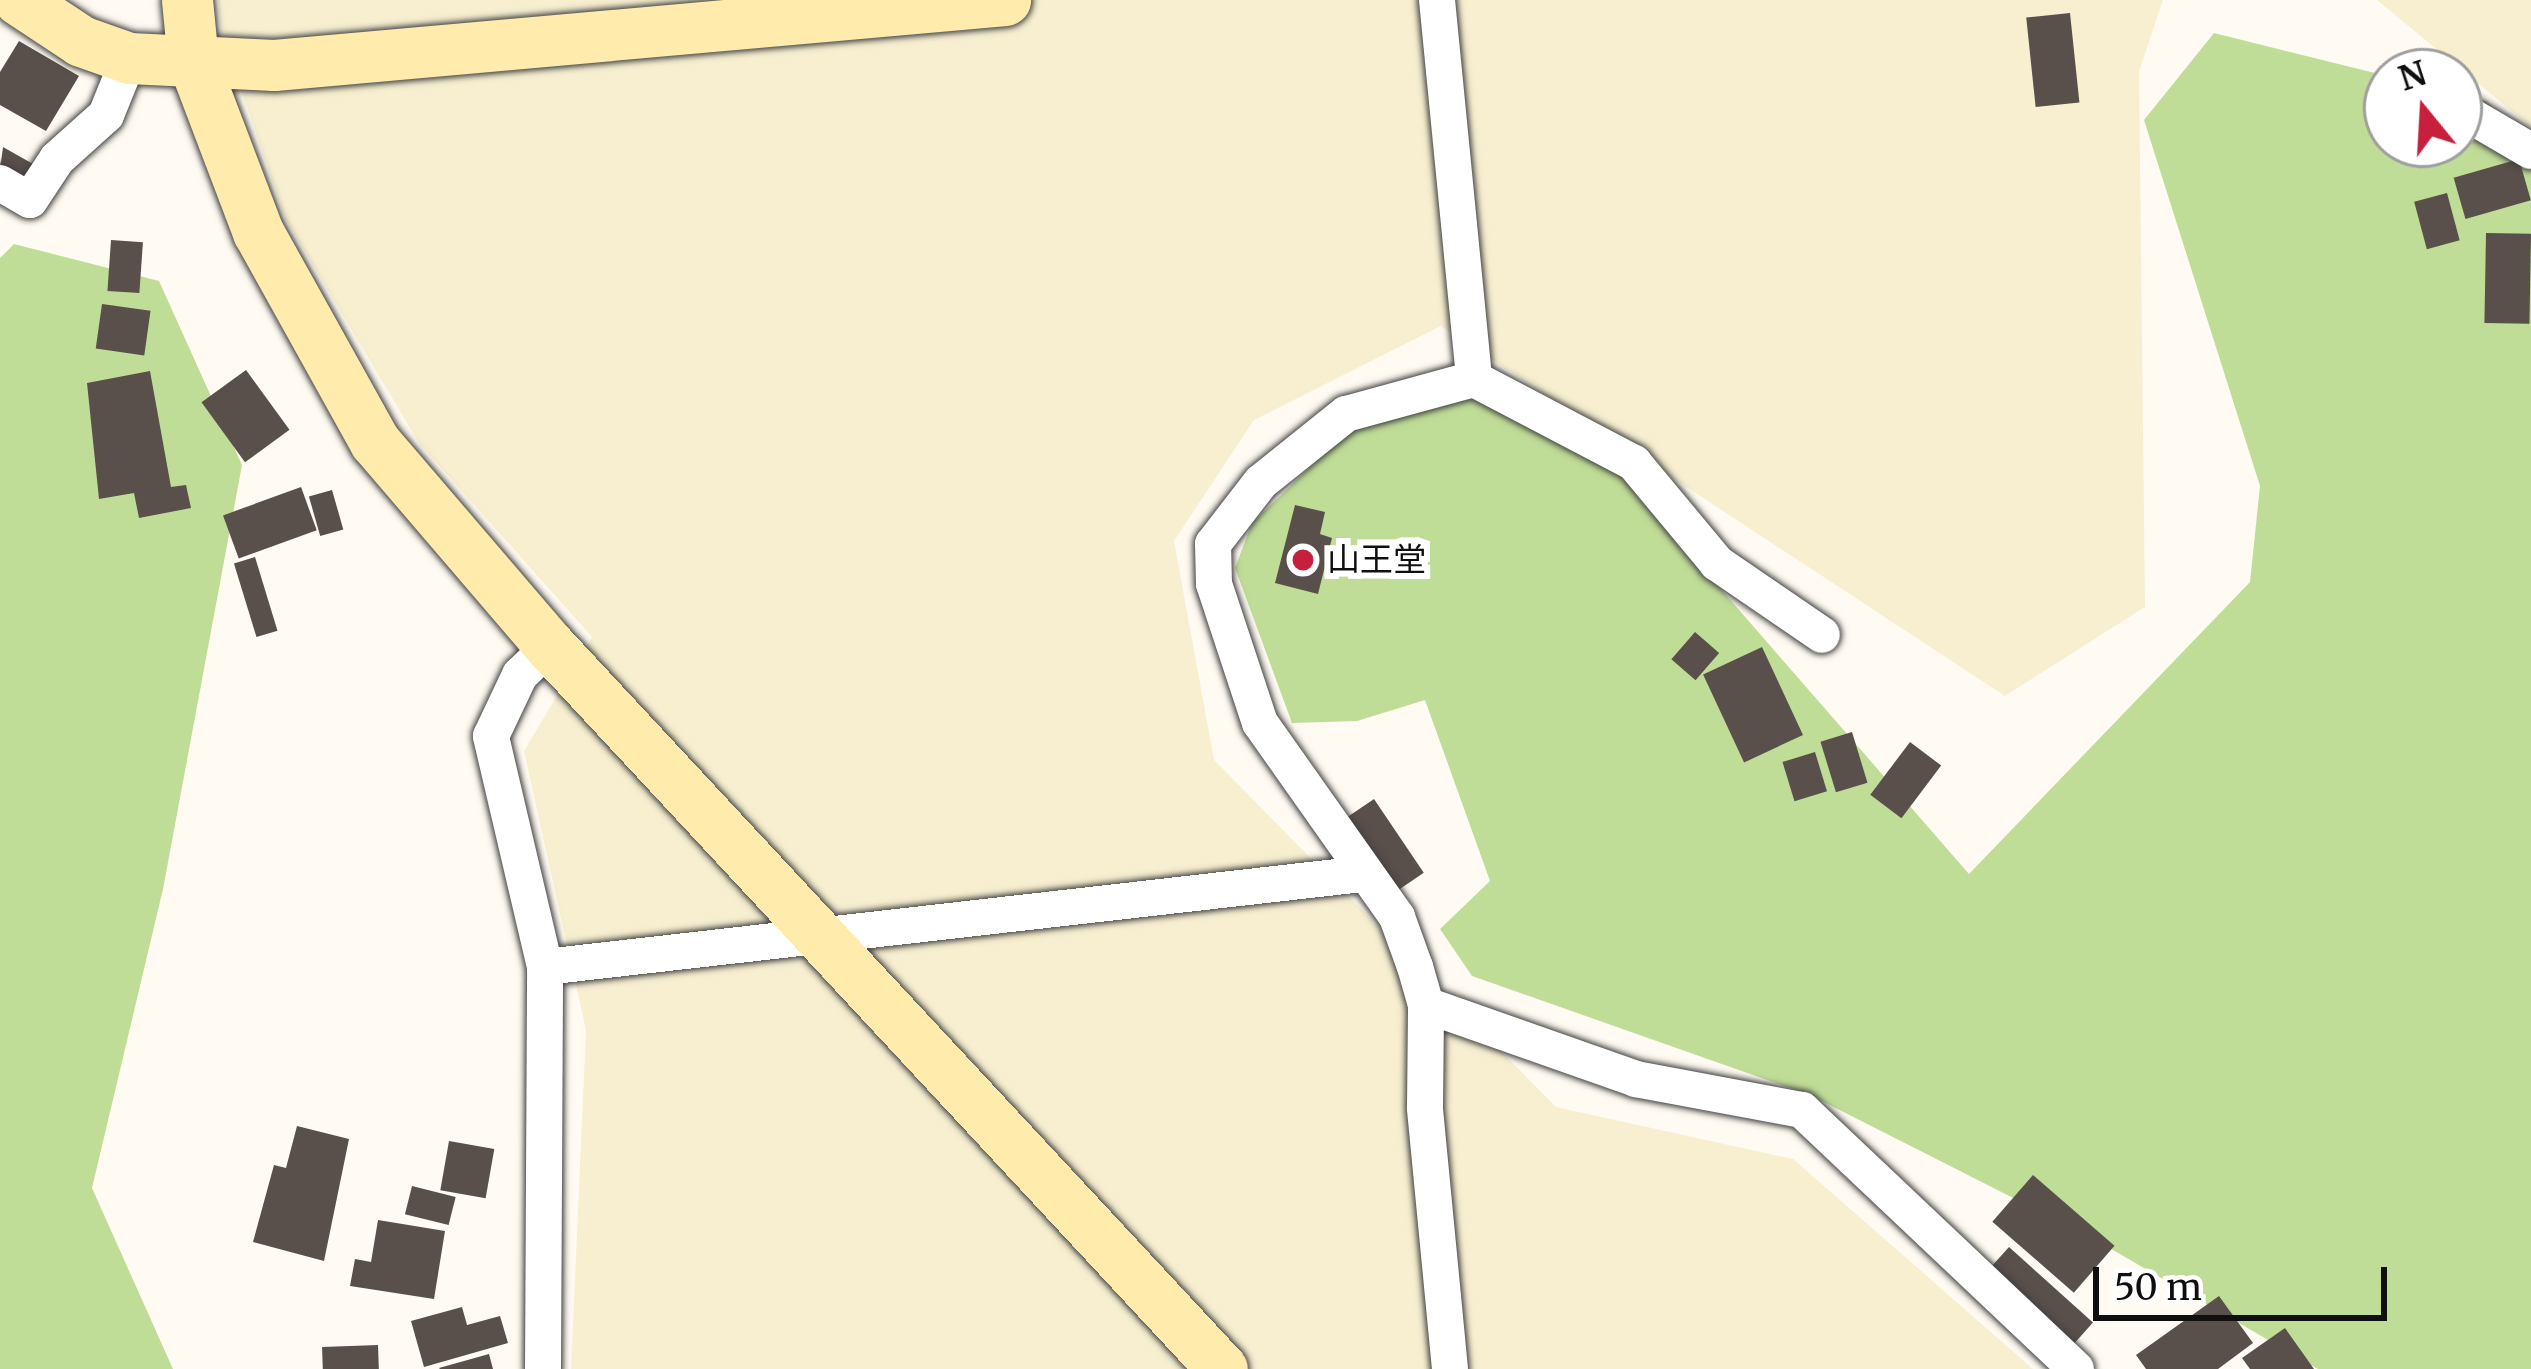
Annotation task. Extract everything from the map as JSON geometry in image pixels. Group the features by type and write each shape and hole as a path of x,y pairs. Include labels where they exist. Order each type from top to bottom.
{"street":[{"path":"19,0 81,41 129,58 274,65 1005,0"},
{"path":"187,0 193,61 258,232 355,414 550,646 1222,1369"},
{"path":"1437,0 1474,379"},
{"path":"0,183 29,200 57,159 106,116 129,58"},
{"path":"2483,123 2531,151"},
{"path":"1450,1369 1425,1107 1426,1005 1397,917 1260,723 1214,584 1213,544 1262,482 1346,414 1474,379 1634,464 1717,563 1822,634"},
{"path":"543,1369 545,967 491,736 520,675 550,646"},
{"path":"545,967 826,941 1363,874"},
{"path":"1426,1005 1636,1079 1802,1110 2076,1369"}],"shaded area":[{"path":"218,0 2163,0 2139,72 2145,607 2005,696 1441,326 1254,420 1174,541 1214,760 1556,1107 1793,1159 2033,1369 571,1369 586,1030 524,751 592,637 419,443 285,218 221,31"},
{"path":"2377,0 2531,0 2531,127 2483,87 2483,48 2435,48"}],"green space":[{"path":"2214,33 2363,70 2363,168 2483,168 2483,100 2531,149 2531,1369 2318,1369 2094,1239 1810,1095 1472,976 1440,929 1490,881 1425,700 1357,721 1292,723 1235,568 1252,523 1351,428 1429,403 1473,399 1542,416 1605,456 1969,874 2250,582 2260,486 2144,120"},
{"path":"14,244 159,281 242,465 163,889 92,1188 173,1369 0,1369 0,258"}],"building":[{"path":"2070,13 2079,103 2036,107 2026,18"},
{"path":"19,41 79,76 46,131 0,105 0,72"},
{"path":"3,147 33,164 22,182 0,170"},
{"path":"2519,159 2531,200 2465,219 2454,178"},
{"path":"2447,193 2460,240 2427,249 2414,202"},
{"path":"2486,233 2531,234 2529,324 2484,323"},
{"path":"111,240 143,242 139,293 107,291"},
{"path":"102,304 151,311 144,355 96,349"},
{"path":"246,370 289,430 245,462 202,402"},
{"path":"150,371 171,487 186,485 191,508 139,518 134,493 99,499 87,383"},
{"path":"301,487 317,530 239,559 223,515"},
{"path":"332,490 343,529 320,536 309,497"},
{"name":"山王堂","path":"1295,505 1325,512 1320,534 1332,538 1318,594 1275,583"},
{"path":"255,557 278,631 256,637 234,563"},
{"path":"1695,632 1719,653 1696,680 1671,659"},
{"path":"1762,647 1803,735 1744,762 1703,674"},
{"path":"1852,732 1867,783 1836,792 1820,742"},
{"path":"1910,742 1941,765 1901,818 1870,795"},
{"path":"1815,752 1827,791 1794,801 1782,762"},
{"path":"1374,799 1424,873 1397,891 1347,817"},
{"path":"297,1126 349,1139 324,1261 253,1242 274,1165 286,1168"},
{"path":"449,1141 494,1149 486,1198 440,1190"},
{"path":"2033,1175 2115,1246 2074,1293 1992,1222"},
{"path":"412,1186 456,1197 449,1225 405,1214"},
{"path":"378,1220 445,1231 434,1299 350,1286 355,1259 371,1262"},
{"path":"2009,1247 2093,1323 2072,1346 1988,1270"},
{"path":"2219,1296 2253,1343 2218,1369 2146,1369 2136,1355"},
{"path":"462,1307 467,1325 500,1316 508,1343 424,1367 411,1321"},
{"path":"2285,1328 2314,1369 2250,1369 2242,1358"},
{"path":"378,1345 379,1369 323,1369 322,1347"},
{"path":"489,1354 493,1369 439,1368"}],"place":[{"name":"山王堂","path":"1303,560"}]}
